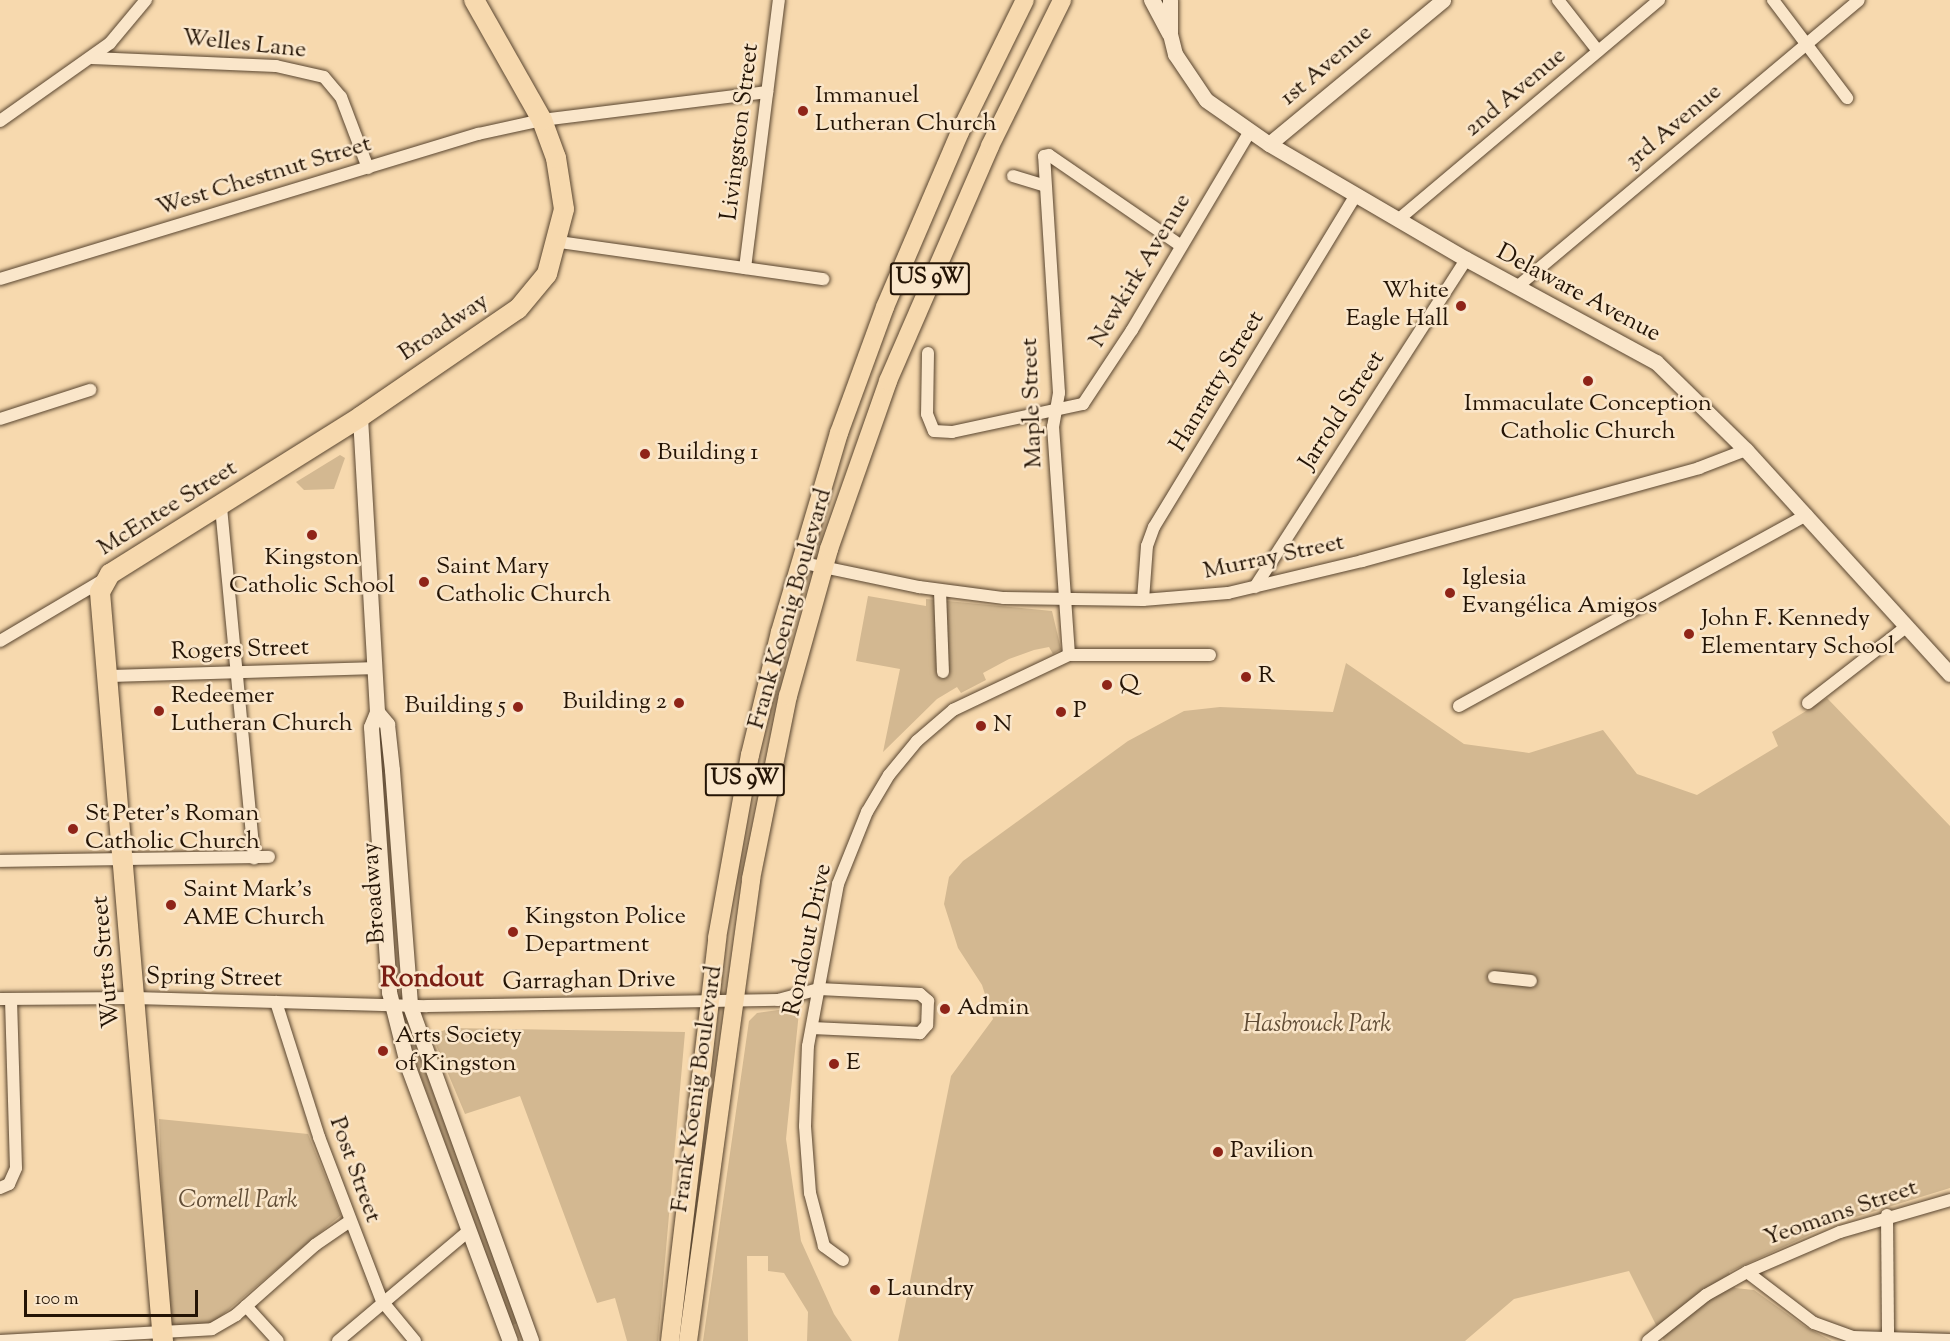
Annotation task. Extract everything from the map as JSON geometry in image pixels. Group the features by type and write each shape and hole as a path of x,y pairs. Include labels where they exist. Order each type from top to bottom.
{"highway":[{"name":"Broadway","path":"360,417 518,309 547,274 558,242 563,188 542,120 474,0"},
{"name":"McEntee Street","path":"103,580 360,417"},
{"name":"Wurts Street","path":"103,580 100,592 163,1336"}],"main road":[{"path":"960,132 1011,0"},
{"name":"Frank Koenig Boulevard","path":"670,1341 708,1002 750,754 799,562 839,433 885,306 960,132 1025,0"},
{"name":"Frank Koenig Boulevard","path":"688,1341 751,879 775,754 825,569 865,443 913,319 994,136 1062,0"},
{"path":"1152,0 1170,34"}],"street":[{"path":"0,121 92,58 146,0"},
{"name":"Livingston Street","path":"745,268 779,0"},
{"name":"Delaware Avenue","path":"1170,0 1170,34 1175,54 1194,87 1248,133 1466,259 1656,362 1746,450 1950,674"},
{"name":"1st Avenue","path":"1269,144 1443,0"},
{"path":"1558,0 1598,51"},
{"name":"2nd Avenue","path":"1399,219 1659,0"},
{"path":"1773,0 1847,98"},
{"name":"3rd Avenue","path":"1517,287 1859,0"},
{"name":"Welles Lane","path":"92,58 170,58 276,66 324,77 341,96 369,168"},
{"name":"West Chestnut Street","path":"0,279 478,134 542,120 767,92"},
{"name":"Newkirk Avenue","path":"928,352 927,414 931,430 952,432 1056,412 1088,400 1248,133"},
{"name":"Maple Street","path":"1065,600 1053,427 1059,393 1042,159 1049,155 1180,245"},
{"path":"1013,176 1043,185"},
{"name":"Hanratty Street","path":"1143,600 1147,546 1154,526 1356,195"},
{"path":"558,242 823,279"},
{"name":"Jarrold Street","path":"1256,587 1466,259"},
{"path":"0,419 90,390"},
{"name":"Broadway","path":"360,417 372,668 377,712 371,727 391,1005 408,1067 510,1341"},
{"name":"Murray Street","path":"799,562 940,591 1065,600 1143,600 1256,587 1653,481 1746,450"},
{"path":"220,507 254,858"},
{"path":"1459,706 1806,515"},
{"name":"McEntee Street","path":"0,641 103,580"},
{"path":"940,591 943,672"},
{"path":"1065,600 1069,655"},
{"path":"1808,703 1906,627"},
{"name":"Rondout Drive","path":"843,1260 824,1246 810,1193 805,1126 812,1028 838,884 867,812 889,775 917,741 953,710 1069,655 1210,655"},
{"name":"Rogers Street","path":"108,676 372,668"},
{"name":"Broadway","path":"377,712 387,724 410,1006 525,1339"},
{"path":"0,861 269,857"},
{"path":"1494,977 1531,981"},
{"name":"Garraghan Drive","path":"391,1005 734,1002 797,998 819,989 920,994 928,1001 927,1025 920,1033 812,1028"},
{"name":"Spring Street","path":"5,999 135,998 391,1005"},
{"path":"0,1188 9,1184 16,1168 5,999"},
{"name":"Post Street","path":"276,1002 350,1221 381,1301 415,1341"},
{"name":"Yeomans Street","path":"1648,1341 1706,1294 1747,1272 1887,1215 1950,1200"},
{"path":"1887,1215 1888,1340"},
{"path":"0,1341 163,1336 212,1329 246,1306 315,1245 350,1221"},
{"path":"338,1341 381,1301 470,1230"},
{"path":"1747,1272 1814,1323 1853,1337 1888,1340 1950,1340"},
{"path":"246,1306 278,1341"}],"green space":[{"path":"340,455 345,458 334,489 304,490 296,482"},
{"path":"868,596 926,606 926,599 1052,611 1061,649 1053,654 1049,647 1009,659 983,673 986,680 961,693 957,687 937,699 883,752 900,669 856,661"},
{"name":"Hasbrouck Park","path":"1346,663 1464,744 1529,753 1603,730 1637,774 1697,795 1778,746 1772,732 1827,698 1950,826 1950,1188 1833,1224 1729,1272 1735,1288 1754,1290 1804,1326 1832,1341 1664,1341 1629,1271 1514,1299 1465,1341 898,1341 951,1076 993,1019 982,985 958,948 944,904 949,877 963,861 1128,741 1184,711 1220,707 1333,712"},
{"path":"793,1008 799,1012 786,1139 801,1241 834,1314 852,1341 807,1341 808,1312 784,1273 768,1271 768,1256 747,1256 748,1341 703,1341 749,1021 757,1013"},
{"path":"451,1028 685,1032 658,1341 627,1341 615,1298 597,1303 520,1096 465,1114 434,1040 436,1033"},
{"path":"414,1040 518,1323 512,1325 408,1042"},
{"name":"Cornell Park","path":"159,1119 308,1134 341,1215 214,1322 167,1328"}],"place":[{"name":"Immanuel Lutheran Church","path":"803,111"},
{"name":"White Eagle Hall","path":"1461,306"},
{"name":"Immaculate Conception Catholic Church","path":"1588,381"},
{"name":"Building 1","path":"645,454"},
{"name":"Kingston Catholic School","path":"312,535"},
{"name":"Saint Mary Catholic Church","path":"424,582"},
{"name":"Iglesia Evangélica Amigos","path":"1450,593"},
{"name":"John F. Kennedy Elementary School","path":"1689,634"},
{"name":"R","path":"1246,677"},
{"name":"Q","path":"1107,685"},
{"name":"Building 2","path":"679,703"},
{"name":"Building 5","path":"518,707"},
{"name":"Redeemer Lutheran Church","path":"159,711"},
{"name":"P","path":"1061,712"},
{"name":"N","path":"981,726"},
{"name":"St Peter's Roman Catholic Church","path":"73,829"},
{"name":"Saint Mark's AME Church","path":"171,905"},
{"name":"Kingston Police Department","path":"513,932"},
{"name":"Admin","path":"945,1009"},
{"name":"Arts Society of Kingston","path":"383,1051"},
{"name":"E","path":"834,1064"},
{"name":"Pavilion","path":"1218,1152"},
{"name":"Laundry","path":"875,1290"}],"district":[{"name":"Rondout","path":"432,980"}]}
